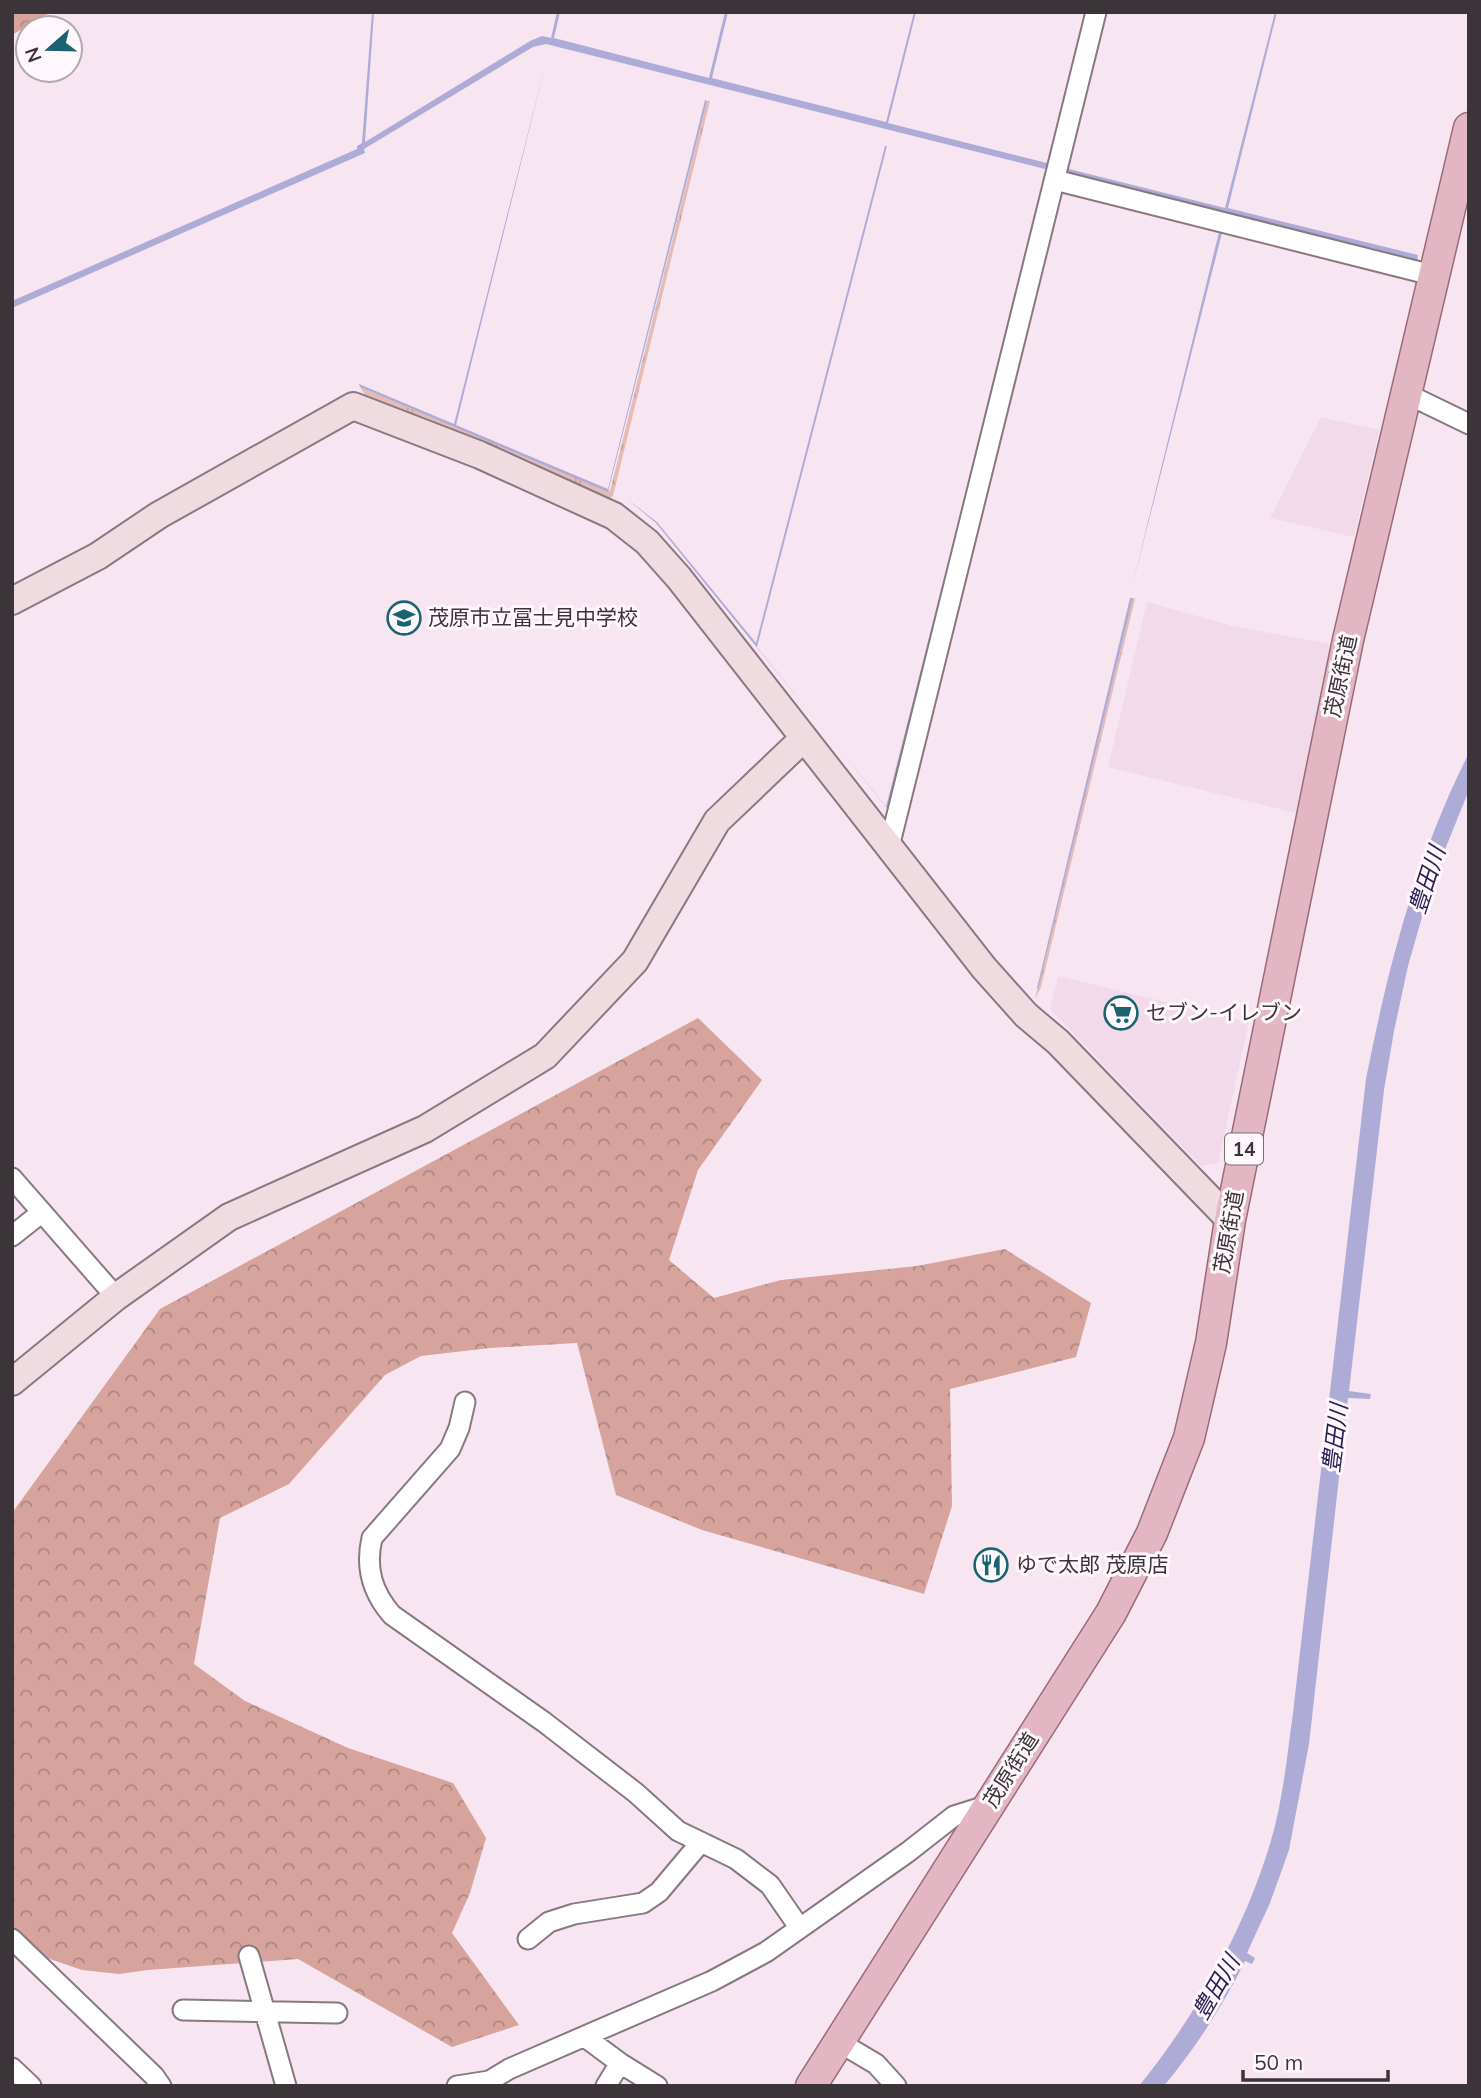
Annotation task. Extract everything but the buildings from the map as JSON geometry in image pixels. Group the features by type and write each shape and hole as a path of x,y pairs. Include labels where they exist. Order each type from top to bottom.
{"main road":[{"name":"茂原街道","path":"811,2086 1111,1613 1153,1533 1189,1438 1211,1343 1230,1220 1348,640 1407,394 1432,275 1469,128"}],"street":[{"path":"888,847 1096,12"},
{"path":"1055,180 1432,275"},
{"path":"1407,394 1469,424"},
{"path":"12,601 98,556 159,515 353,406 480,455 614,516 647,542 679,578 984,968 1026,1015 1058,1042 1230,1220"},
{"path":"12,1382 116,1297 229,1217 425,1129 545,1056 635,961 717,821 804,738"},
{"path":"12,1178 116,1297"},
{"path":"12,1236 41,1213"},
{"path":"465,1402 459,1428 450,1449 372,1538 368,1553 370,1580 379,1601 392,1615 554,1730 636,1793 678,1831 736,1859 770,1885 799,1927"},
{"path":"457,2086 485,2083 509,2069 712,1981 766,1952 908,1852 954,1816 989,1805"},
{"path":"528,1939 549,1922 574,1913 643,1903 659,1892 701,1842"},
{"path":"12,1939 154,2076 161,2086"},
{"path":"249,1956 286,2086"},
{"path":"183,2010 337,2013"},
{"path":"585,2037 657,2086"},
{"path":"839,2042 876,2064 896,2086"},
{"path":"606,2086 620,2063"},
{"path":"12,2068 31,2086"}],"shaded area":[{"path":"1321,417 1379,430 1354,537 1270,518"},
{"path":"1147,602 1233,626 1331,644 1296,813 1108,767"},
{"path":"1058,976 1249,1022 1218,1163 1201,1166 1050,1009"}],"green space":[{"path":"12,12 51,12 14,14 12,35"},
{"path":"707,101 710,101 613,496 606,501 368,399 360,387 610,491"},
{"path":"1133,598 1135,599 1041,987 1035,999"},
{"path":"698,1018 762,1080 698,1170 669,1260 714,1298 781,1280 917,1266 1005,1249 1091,1303 1076,1357 950,1389 952,1506 924,1594 702,1530 616,1495 577,1343 490,1348 421,1356 385,1375 289,1484 220,1518 194,1664 245,1701 348,1748 453,1783 486,1838 470,1893 452,1933 519,2025 452,2047 298,1959 119,1974 82,1970 12,1946 12,1513 160,1309"}],"water":[{"path":"372,12 365,142 530,41 542,36 551,38 557,12 560,12 554,38 709,78 725,12 728,12 712,78 886,122 916,12 888,123 1047,163 1063,105 1065,168 1225,208 1277,12 1228,208 1418,255 1417,262 546,44 533,47 364,149 365,153 12,308 12,301 357,149 362,143"},
{"path":"547,58 456,425 608,489 705,100 707,101 608,492 360,387 359,384 454,424"},
{"path":"887,146 757,647 824,731 656,523 627,499 657,522 756,643"},
{"path":"1043,189 888,809 886,807"},
{"path":"1220,228 1223,229 1132,587"},
{"path":"1130,598 1133,598 1038,989 1037,988"},
{"name":"豊田川","path":"1469,753 1469,790 1442,857 1408,966 1384,1090 1349,1391 1371,1394 1370,1399 1348,1398 1309,1744 1289,1850 1270,1903 1247,1953 1255,1958 1252,1964 1245,1961 1208,2026 1164,2086 1139,2086 1180,2030 1216,1971 1259,1877 1274,1828 1293,1713 1366,1079 1406,912 1434,831"}],"place":[{"name":"茂原市立冨士見中学校","path":"404,618"},
{"name":"セブン-イレブン","path":"1121,1013"},
{"name":"ゆで太郎 茂原店","path":"991,1565"}]}
